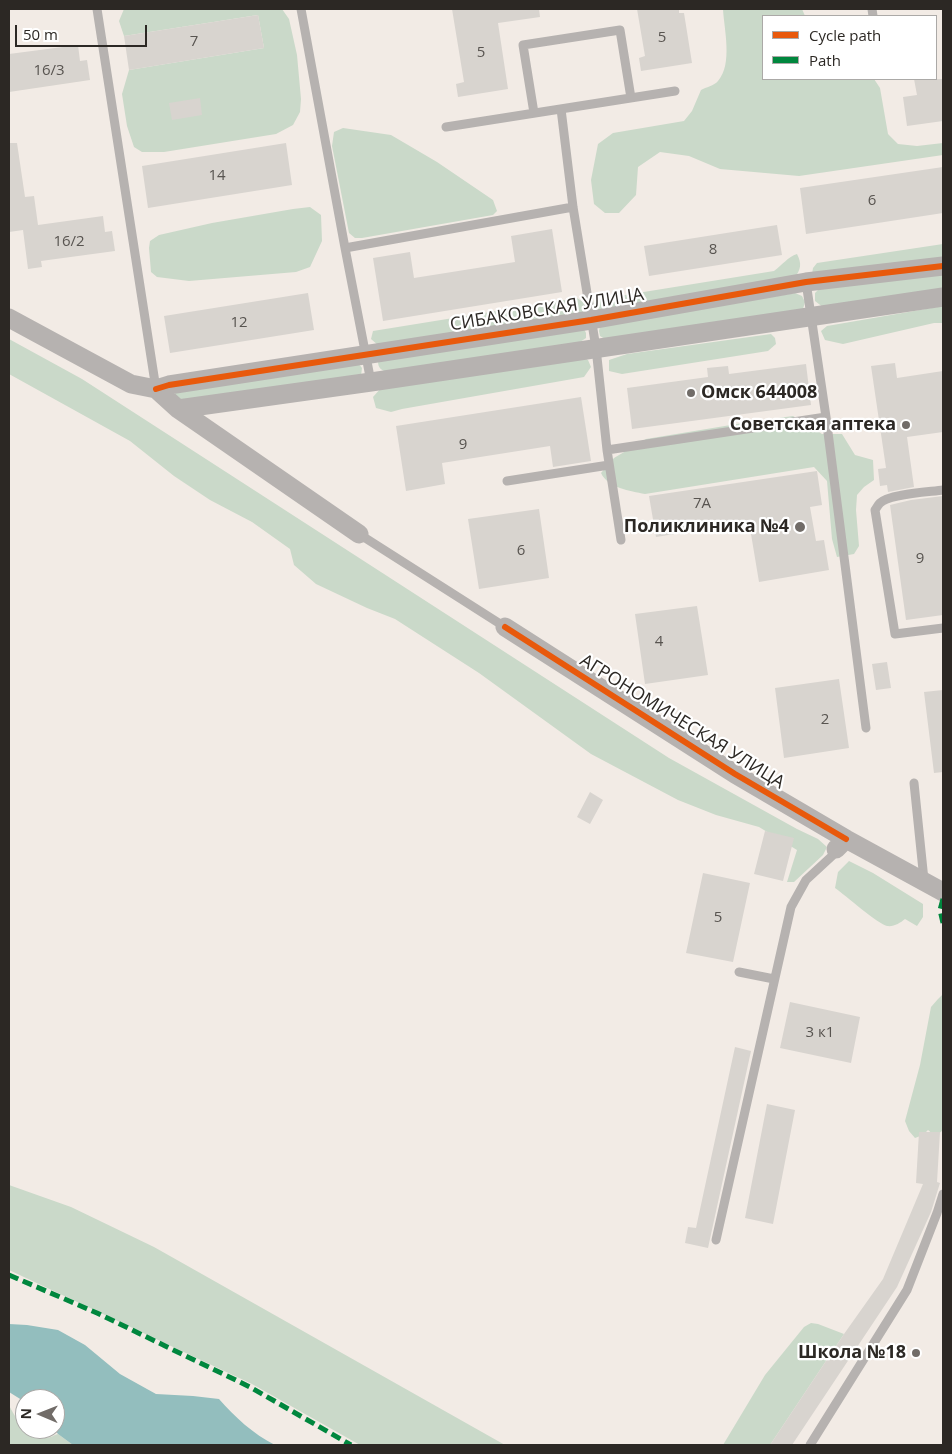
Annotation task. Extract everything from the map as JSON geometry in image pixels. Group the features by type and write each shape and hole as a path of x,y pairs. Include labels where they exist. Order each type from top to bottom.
{"street":[{"name":"СИБАКОВСКАЯ УЛИЦА","path":"156,389 169,385 591,320 806,282 943,266"},
{"path":"178,408 371,382 943,297"},
{"path":"9,318 131,384 156,389 178,408 359,534"},
{"name":"АГРОНОМИЧЕСКАЯ УЛИЦА","path":"505,627 841,844 924,880 943,892"}],"lane":[{"path":"96,9 156,389"},
{"path":"301,9 371,382"},
{"path":"534,113 523,45 620,30 631,98"},
{"path":"446,127 676,91"},
{"path":"561,109 573,207 596,348 607,450 621,540"},
{"path":"345,248 573,207"},
{"path":"806,282 826,418 866,728"},
{"path":"607,450 826,418"},
{"path":"507,481 609,465"},
{"path":"943,490 887,499 880,502 875,510 895,634 943,628"},
{"path":"359,534 505,627"},
{"path":"914,783 924,880"},
{"path":"716,1240 791,907 806,880 832,856 841,844"},
{"path":"740,972 774,979"},
{"path":"810,1445 907,1290 938,1214 943,1194"}],"green space":[{"path":"124,9 282,9 289,19 297,55 301,99 300,112 293,125 276,134 164,152 142,152 134,147 127,126 122,94 129,70 264,48 258,15 124,36 119,21"},
{"path":"723,9 802,9 805,15 762,15 762,80 875,80 880,88 888,134 898,144 917,146 943,143 943,155 799,176 720,169 689,156 660,152 638,167 636,195 619,213 605,213 594,204 591,180 598,144 613,133 684,121 692,111 701,90 716,83 723,74 726,56"},
{"path":"343,128 391,135 437,162 493,200 497,211 493,215 355,238 349,233 332,146 334,132"},
{"path":"310,207 321,215 322,241 310,267 296,272 189,281 157,277 151,272 150,241 159,235 212,223"},
{"path":"943,244 943,259 812,274 813,268 817,263"},
{"path":"797,254 800,266 794,279 598,311 593,307 594,300 774,271"},
{"path":"943,270 943,290 824,308 815,301 815,293 819,289"},
{"path":"795,293 802,296 805,302 803,309 605,339 600,336 600,326"},
{"path":"577,298 586,304 585,314 379,346 371,339 373,331"},
{"path":"943,306 943,323 934,323 843,344 825,340 821,331 827,326"},
{"path":"584,329 586,338 580,342 387,372 380,368 378,363 378,361"},
{"path":"771,334 775,338 776,344 768,351 622,374 609,371 609,360 627,354"},
{"path":"9,339 82,379 669,758 818,839 827,847 823,855 794,882 787,882 797,850 759,827 716,815 678,800 591,754 479,673 395,619 316,584 294,565 290,549 252,522 210,500 174,476 130,441 9,374"},
{"path":"579,355 588,360 591,367 584,377 391,412 376,408 373,397 381,388"},
{"path":"358,363 362,368 361,376 185,402 174,396 175,391"},
{"path":"793,416 822,434 842,434 855,455 873,460 874,480 857,495 856,510 859,546 854,554 837,557 832,539 827,481 814,467 645,494 614,485 604,478 601,473 614,458 646,439"},
{"path":"849,861 873,873 923,904 923,917 917,926 905,919 892,926 887,926 869,915 835,888 838,872"},
{"path":"943,994 942,1131 935,1136 928,1130 923,1135 915,1138 909,1131 905,1121 920,1065 931,1007"},
{"path":"9,1185 71,1207 154,1247 505,1445 360,1445 252,1384 9,1270"},
{"path":"811,1323 844,1334 770,1445 723,1445 765,1375 804,1327"},
{"path":"9,1405 15,1416 15,1439 65,1439 73,1445 9,1445"}],"water":[{"path":"9,1324 58,1330 85,1345 120,1374 156,1394 219,1399 245,1425 275,1445 73,1445 65,1439 65,1389 15,1389 15,1396 9,1392"}],"building":[{"path":"452,9 539,9 540,17 498,23 508,89 458,97 456,84 464,82"},
{"path":"637,9 679,9 679,13 684,13 692,63 641,71 639,58 645,56"},
{"path":"258,15 264,48 129,70 124,36"},
{"path":"78,45 80,61 87,60 90,80 9,92 9,54"},
{"path":"943,79 943,121 907,126 903,97 917,95 914,80"},
{"path":"200,98 202,115 172,120 169,103"},
{"path":"9,143 17,143 25,197 34,196 38,225 103,216 105,232 112,231 115,251 41,261 42,267 28,269 23,230 9,232"},
{"path":"286,143 292,185 148,208 142,166"},
{"path":"943,167 943,213 806,234 800,188"},
{"path":"777,225 782,255 649,276 644,246"},
{"path":"552,229 562,292 383,321 373,258 410,252 414,278 515,262 511,236"},
{"path":"308,293 314,330 170,353 164,316"},
{"path":"895,363 897,378 943,371 943,432 907,437 914,487 888,492 887,485 880,486 878,469 886,468 871,366"},
{"path":"806,364 811,405 632,429 627,388 708,377 707,368 728,366 729,374"},
{"path":"581,397 591,461 553,467 550,446 442,463 445,484 406,491 396,426"},
{"path":"817,471 822,505 810,507 816,541 824,540 829,570 759,582 749,522 656,537 649,496"},
{"path":"943,496 943,615 906,620 890,505"},
{"path":"539,509 549,578 479,589 468,519"},
{"path":"697,606 708,675 645,684 635,614"},
{"path":"887,662 891,688 876,690 872,664"},
{"path":"839,679 849,748 784,758 775,688"},
{"path":"943,690 943,772 934,773 924,692"},
{"path":"590,792 603,800 590,824 577,817"},
{"path":"765,831 794,838 783,881 754,874"},
{"path":"703,873 750,883 733,962 686,953"},
{"path":"790,1002 860,1017 851,1063 780,1048"},
{"path":"735,1047 751,1051 708,1248 685,1243 688,1227 696,1228"},
{"path":"767,1104 795,1110 773,1224 745,1218"},
{"path":"919,1132 940,1132 937,1182 940,1183 931,1212 897,1287 792,1445 770,1445 883,1279 923,1184 916,1183"}],"marked path":[{"path":"943,899 940,910 943,923"},
{"path":"9,1275 97,1313 250,1387 351,1445"}],"cycle path":[{"path":"156,389 169,385 591,320 806,282 943,266"},
{"path":"505,627 735,774 846,839"}],"place":[{"name":"Омск 644008","path":"691,393"},
{"name":"Советская аптека","path":"906,425"},
{"name":"Поликлиника №4","path":"800,527"},
{"name":"Школа №18","path":"916,1353"}]}
